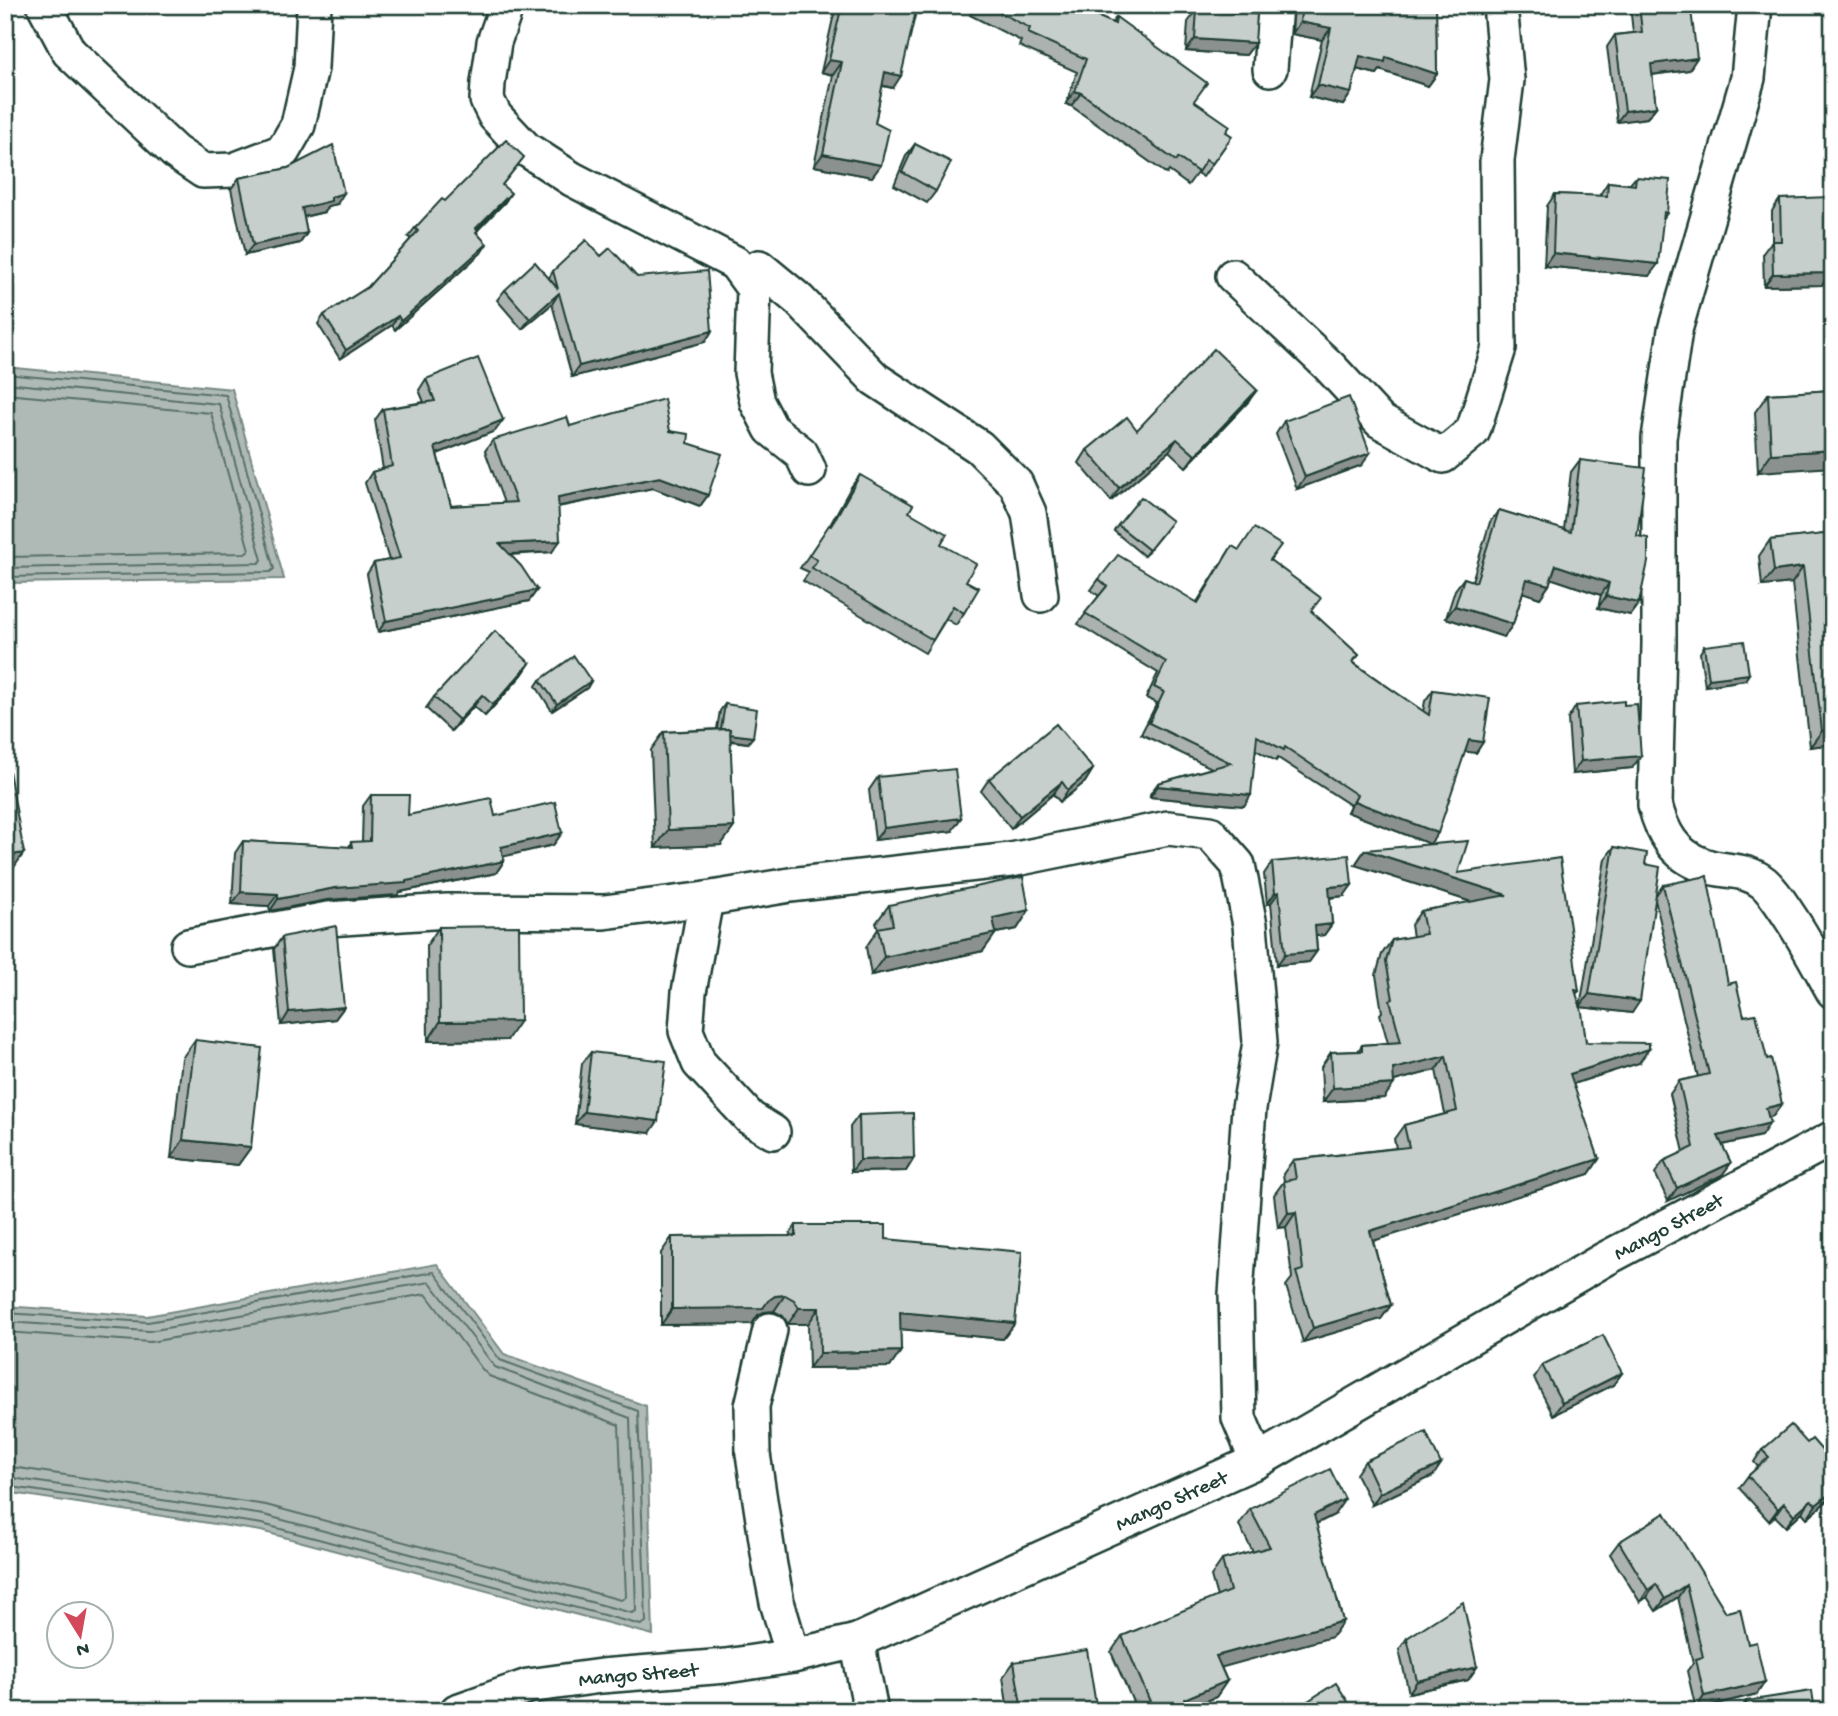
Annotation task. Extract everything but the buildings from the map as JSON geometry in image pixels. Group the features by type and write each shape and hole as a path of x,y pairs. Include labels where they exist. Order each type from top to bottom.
{"street":[{"path":"44,5 69,52 175,152 203,171 234,170 283,151 298,125 312,68 314,5"},
{"path":"507,5 494,43 488,83 487,100 495,116 526,149 572,179 735,263 754,289 751,373 757,402 771,429 801,453 809,470"},
{"path":"1270,69 1275,5"},
{"path":"1233,276 1329,366 1380,421 1443,456 1473,430 1499,348 1497,160 1507,80 1500,5"},
{"path":"1755,5 1748,78 1675,330 1660,438 1656,805 1661,825 1670,842 1685,856 1703,866 1745,872 1776,895 1810,947 1833,991"},
{"path":"759,267 799,300 875,379 979,447 1016,484 1029,513 1041,596"},
{"path":"188,946 328,919 447,911 604,912 790,885 1011,860 1168,828 1210,833 1238,865 1250,925 1260,1042 1249,1108 1236,1294 1239,1418 1257,1461"},
{"path":"706,899 689,992 686,1031 699,1063 750,1118 773,1132"},
{"name":"Mango Street","path":"457,1711 528,1686 601,1676 726,1666 793,1656 857,1641 1257,1461 1605,1259 1833,1139"},
{"path":"770,1330 752,1406 753,1454 777,1602 793,1656"},
{"path":"857,1641 871,1711"}],"water":[{"path":"5,367 232,389 284,579 5,583"},
{"path":"437,1264 504,1354 646,1406 653,1635 261,1531 5,1492 5,1306 147,1316"}]}
